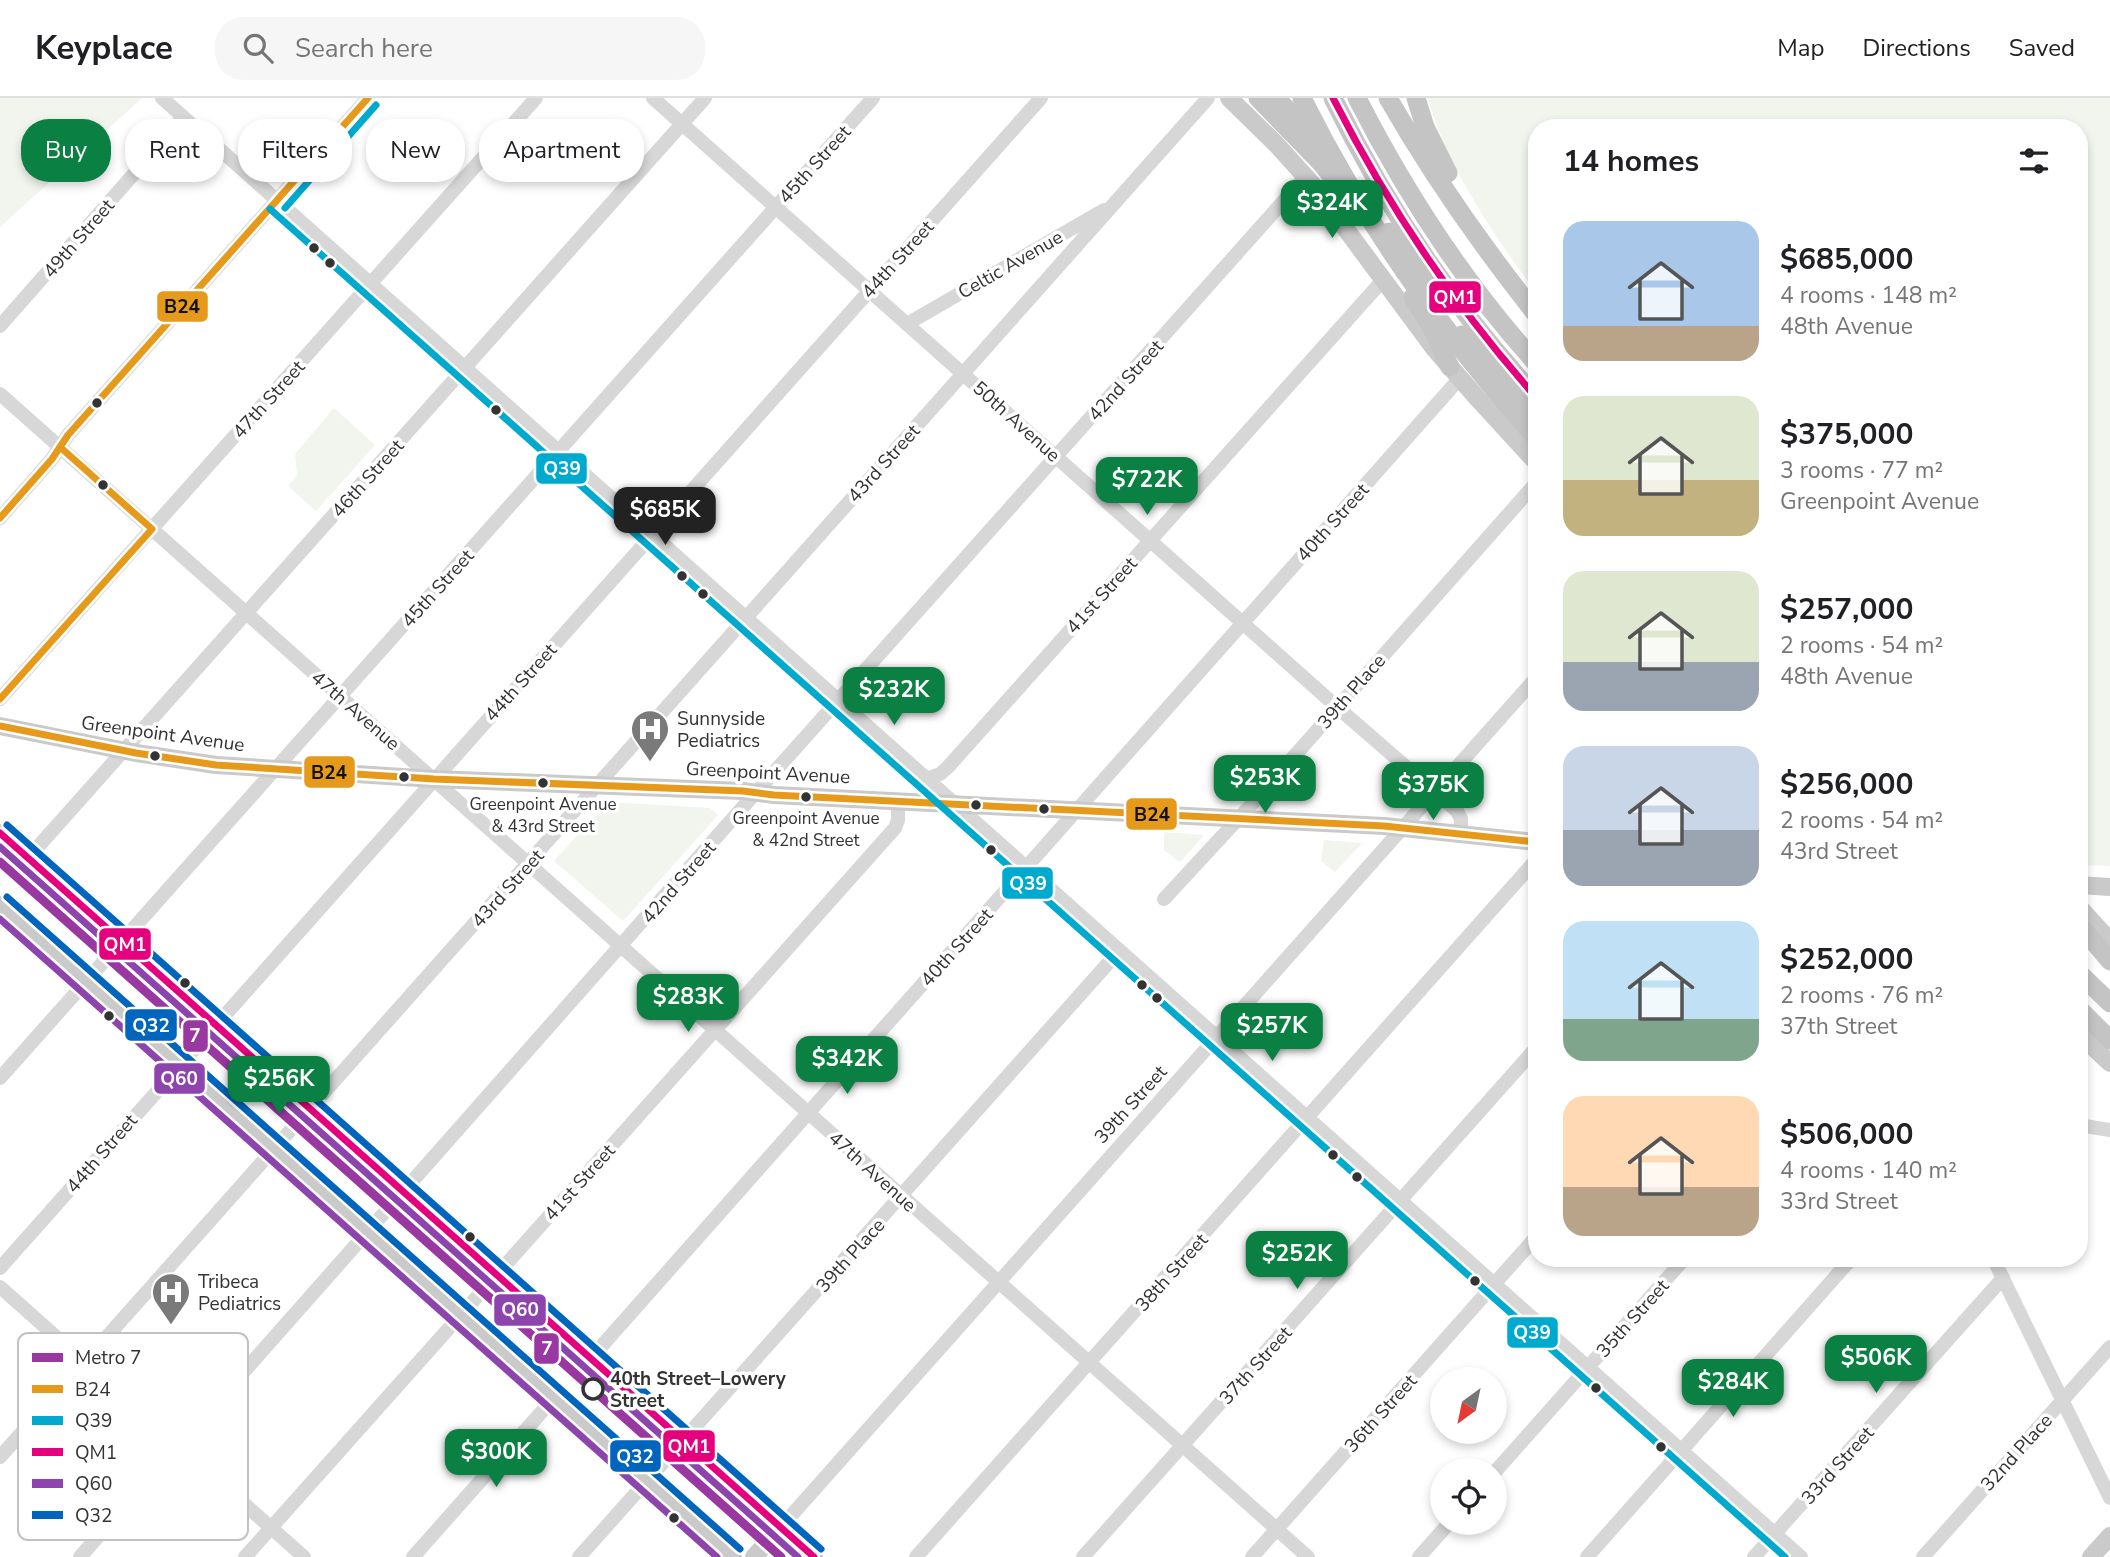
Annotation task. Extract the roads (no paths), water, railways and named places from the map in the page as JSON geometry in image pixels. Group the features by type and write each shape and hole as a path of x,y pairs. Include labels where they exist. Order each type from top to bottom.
{"highway":[{"path":"1258,98 1322,164 1349,197 1432,327 1455,372"},
{"path":"1276,98 1301,122 1360,193 1470,344 1528,418"},
{"path":"1287,98 1301,122"},
{"path":"1302,98 1352,191 1392,255 1446,330 1528,418"},
{"path":"1333,98 1365,161 1427,260 1473,323 1528,388"},
{"path":"1357,98 1399,176 1447,251 1528,353"},
{"path":"1378,98 1402,140 1475,247 1516,288"},
{"path":"1388,98 1471,226 1528,304"},
{"path":"1416,98 1425,127 1445,167 1489,237 1516,288"},
{"path":"2088,935 2110,961"},
{"path":"2088,951 2110,972"},
{"path":"2088,982 2110,1003"},
{"path":"2088,1024 2108,1057"}],"main road":[{"path":"1229,98 1306,176 1455,372 1528,453"},
{"name":"Greenpoint Avenue","path":"0,726 199,763 434,779 757,792 1404,828 1528,841"},
{"path":"0,833 814,1557"},
{"path":"2088,886 2110,887"},
{"path":"0,905 733,1557"},
{"path":"2088,917 2110,941"},
{"path":"2088,1041 2108,1057"},
{"name":"39th Street","path":"754,1557 781,1527"},
{"path":"2091,1557 2110,1536"}],"street":[{"path":"162,98 1801,1557"},
{"path":"0,518 52,459 68,435 368,98"},
{"name":"47th Street","path":"0,699 536,98"},
{"name":"50th Avenue","path":"653,98 1459,813 1461,834"},
{"name":"46th Street","path":"28,858 705,98"},
{"name":"45th Street","path":"0,1077 873,98"},
{"name":"44th Street","path":"0,1268 1041,98"},
{"name":"43rd Street","path":"111,1333 1208,98"},
{"name":"49th Street","path":"0,326 183,118"},
{"name":"42nd Street","path":"248,1368 1306,176"},
{"name":"Celtic Avenue","path":"907,324 1114,204"},
{"path":"1055,238 1071,252"},
{"name":"41st Street","path":"926,779 948,768 1383,280"},
{"name":"40th Street","path":"591,1358 1243,623 1455,372"},
{"name":"47th Avenue","path":"0,394 1308,1557"},
{"name":"39th Place","path":"1164,899 1528,492"},
{"name":"39th Street","path":"781,1527 1528,687"},
{"name":"41st Street","path":"246,1557 895,828 898,801"},
{"name":"38th Street","path":"916,1557 1528,869"},
{"name":"39th Place","path":"579,1557 1119,951"},
{"name":"37th Street","path":"1083,1557 1528,1057"},
{"path":"2088,1126 2109,1129"},
{"name":"36th Street","path":"1252,1557 1528,1246"},
{"name":"35th Street","path":"1507,1458 1677,1267"},
{"path":"1587,1557 1844,1267"},
{"path":"1998,1267 2110,1498"},
{"name":"33rd Street","path":"1754,1557 2003,1278"},
{"path":"0,1287 52,1333"},
{"name":"32nd Place","path":"1923,1557 2110,1347"},
{"path":"413,1557 554,1398"},
{"name":"43rd Street","path":"0,1457 18,1437"},
{"path":"248,1508 304,1557"},
{"path":"1419,1557 1438,1535"},
{"name":"42nd Street","path":"80,1557 95,1540"}],"metro line":[{"name":"7","path":"0,862 781,1557"}],"place":[{"name":"Sunnyside Pediatrics","path":"650,763"},
{"name":"Greenpoint Avenue & 43rd Street","path":"543,783"},
{"name":"Greenpoint Avenue & 42nd Street","path":"806,797"},
{"name":"Tribeca Pediatrics","path":"171,1326"},
{"name":"40th Street–Lowery Street","path":"593,1389"}]}
